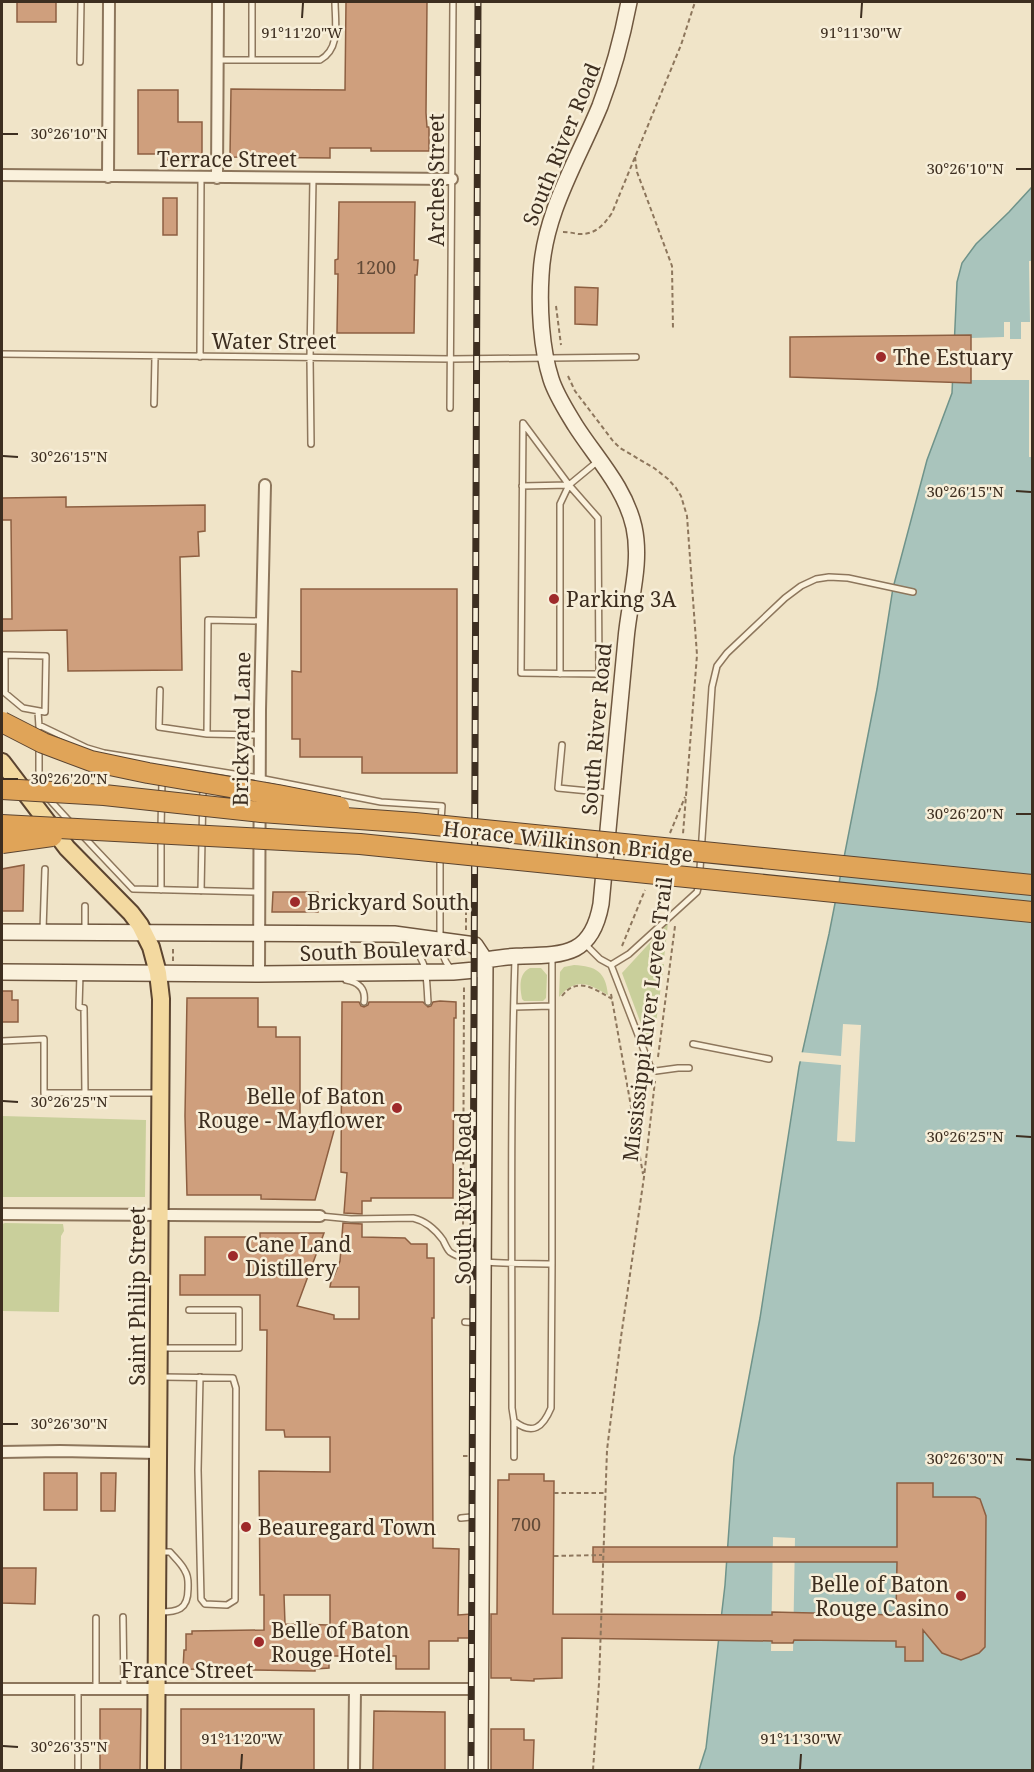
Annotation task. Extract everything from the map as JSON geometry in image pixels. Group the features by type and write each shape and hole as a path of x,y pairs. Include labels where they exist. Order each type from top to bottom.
{"highway":[{"path":"2,722 43,743 99,763 416,822"},
{"path":"2,789 104,795 261,812 416,822"},
{"name":"Horace Wilkinson Bridge","path":"416,822 1032,885"},
{"path":"2,825 98,830"},
{"path":"2,843 98,830"},
{"name":"Horace Wilkinson Bridge","path":"98,830 360,844 1032,912"}],"main road":[{"name":"South River Road","path":"583,943 593,933 600,911 626,636 637,555 634,528 627,504 614,480 575,426 550,378 543,340 541,284 545,239 555,206 599,108 614,68 629,2"},
{"name":"Saint Philip Street","path":"2,762 68,848 131,913 165,970 161,999 156,1770"},
{"name":"South Boulevard","path":"2,932 389,934 475,945 485,960 475,970 459,971 259,974 165,970 80,973 2,972"},
{"path":"485,960 552,956 566,953 583,943"},
{"name":"South River Road","path":"480,1770 485,960"}],"street":[{"path":"108,177 110,2"},
{"path":"217,178 218,2"},
{"name":"Terrace Street","path":"2,175 452,179"},
{"name":"Brickyard Lane","path":"259,974 259,778 265,485"},
{"path":"2,1214 320,1216"},
{"path":"2,1452 158,1453"},
{"name":"France Street","path":"2,1689 480,1689"},
{"path":"354,1770 355,1690"}],"lane":[{"path":"80,62 81,2"},
{"path":"252,2 252,60"},
{"path":"218,60 314,61 325,57 335,39 335,2"},
{"name":"Arches Street","path":"450,408 453,2"},
{"path":"200,357 201,178"},
{"path":"311,444 313,179"},
{"name":"Water Street","path":"2,354 451,359 636,357"},
{"path":"154,404 155,357"},
{"path":"523,423 569,485 598,518 599,674 521,673 523,423"},
{"path":"560,674 560,504 569,485 600,460"},
{"path":"522,486 569,485"},
{"path":"611,965 629,954 697,892 712,687 717,666 727,653 785,598 801,586 816,579 848,578 914,592"},
{"path":"207,734 208,620 262,621"},
{"path":"3,655 46,656 45,712 23,708 5,693 3,655"},
{"path":"160,690 159,727 207,734 260,735"},
{"path":"38,711 39,788 133,890 258,892"},
{"path":"39,725 87,748 104,753 259,778 381,802 442,806 441,829"},
{"path":"562,745 558,788 611,793"},
{"path":"161,890 162,762"},
{"path":"201,891 203,769"},
{"path":"441,840 441,952 445,962 459,971"},
{"path":"43,932 45,868"},
{"path":"85,906 85,932"},
{"path":"389,934 412,946 423,960 428,1002"},
{"path":"583,943 611,965 650,1066 656,1071 689,1068"},
{"path":"514,1421 523,1428 535,1428 545,1422 550,1408 552,956"},
{"path":"514,1457 512,1262 515,957"},
{"path":"80,973 79,1007 84,1008 85,1093"},
{"path":"259,974 278,980 353,981 363,989 364,1002"},
{"path":"514,1007 552,1008"},
{"path":"2,1041 44,1039 44,1093 161,1093"},
{"path":"693,1044 769,1059"},
{"path":"320,1216 351,1219 414,1218 423,1220 449,1251 468,1260 552,1264"},
{"path":"158,1348 239,1348 239,1310 189,1310"},
{"path":"465,1322 483,1323"},
{"path":"158,1377 200,1377 233,1378 236,1388 235,1600 227,1605 205,1604 201,1599 198,1470 200,1377"},
{"path":"461,1518 482,1515"},
{"path":"158,1552 170,1552 183,1567 188,1578 188,1596 184,1605 175,1611 158,1612"},
{"path":"188,1578 200,1574"},
{"path":"123,1617 124,1689"},
{"path":"96,1618 96,1689"},
{"path":"78,1689 78,1770"}],"path":[{"path":"561,235 564,232 588,234 596,231 602,227 612,213 681,45 695,2"},
{"path":"635,154 637,172 672,266 673,330"},
{"path":"556,304 561,345"},
{"path":"568,376 575,391 613,441 620,448 668,478 676,488 685,509 697,648 683,837"},
{"path":"668,837 687,792"},
{"name":"Mississippi River Levee Trail","path":"611,965 621,948 646,887"},
{"path":"465,943 466,900"},
{"name":"Mississippi River Levee Trail","path":"593,1770 599,1683 607,1450 677,909"},
{"path":"165,970 173,943"},
{"path":"442,1240 463,1239 459,971"},
{"path":"552,1008 567,991 577,986 597,990 612,999"},
{"name":"Mississippi River Levee Trail","path":"610,990 644,1177"},
{"path":"554,1493 604,1493"},
{"path":"554,1556 603,1555"}],"green space":[{"path":"668,923 664,959 660,960 660,964 664,964 656,1023 651,1023 651,1027 655,1027 652,1049 622,973"},
{"path":"574,965 588,967 599,972 605,981 608,995 594,987 577,984 559,997 560,972 564,967"},
{"path":"530,968 541,968 547,975 546,998 543,1001 524,1001 522,999 520,986 523,974"},
{"path":"2,1116 146,1120 145,1197 2,1197"},
{"path":"2,1224 63,1224 59,1312 2,1311"}],"water":[{"path":"1032,187 1032,1770 699,1770 706,1748 725,1585 734,1457 760,1318 799,1067 829,934 877,689 893,588 927,460 952,393 957,282 962,263 976,244"}],"pier":[{"path":"1029,261 1032,261 1032,457 1029,457 1029,380 971,380 971,338 1004,337 1004,322 1010,322 1010,339 1021,339 1021,322 1030,322"},
{"path":"843,1024 861,1025 855,1142 837,1141 841,1065 797,1061 799,1052 841,1056"},
{"path":"773,1537 795,1538 793,1651 771,1651"}],"building":[{"path":"17,2 56,2 56,22 17,22"},
{"path":"346,2 427,2 426,113 427,127 429,127 429,151 330,148 330,158 230,157 231,89 345,90"},
{"path":"138,90 178,90 178,122 202,122 202,160 162,160 162,154 138,154"},
{"path":"163,198 177,198 177,235 163,235"},
{"path":"339,202 415,202 414,260 418,260 417,275 415,275 414,333 337,333 338,274 335,274 335,260 338,259"},
{"path":"575,287 598,288 597,325 575,324"},
{"name":"The Estuary","path":"971,335 971,383 790,377 790,337"},
{"path":"66,497 66,507 205,505 205,531 198,532 199,556 180,557 182,670 68,671 67,630 2,631 2,619 12,619 11,520 2,520 2,498"},
{"path":"301,589 457,589 457,773 362,773 362,757 300,757 300,739 292,739 292,671 301,672"},
{"path":"24,865 23,911 2,911 2,869"},
{"name":"Brickyard South","path":"273,892 318,892 318,912 272,912"},
{"path":"2,991 12,991 12,1000 18,1000 18,1022 2,1022"},
{"path":"187,998 258,998 258,1027 276,1027 276,1037 300,1037 300,1116 338,1116 315,1200 261,1199 261,1195 187,1195 185,1116"},
{"name":"Belle of Baton Rouge - Mayflower","path":"342,1002 359,1002 364,1007 369,1002 423,1002 428,1007 433,1002 456,1002 453,1198 371,1198 371,1201 362,1201 362,1214 344,1213 347,1173 341,1172"},
{"path":"343,1223 362,1224 362,1237 405,1238 411,1244 427,1244 427,1258 434,1258 433,1548 459,1549 458,1615 471,1614 471,1638 458,1638 458,1641 429,1641 429,1669 396,1669 396,1656 329,1656 329,1668 315,1669 315,1671 183,1669 186,1634 192,1634 192,1631 264,1630 264,1595 260,1595 259,1471 330,1472 330,1437 285,1437 284,1430 266,1430 267,1330 260,1330 260,1295 180,1295 180,1275 205,1275 205,1237 260,1237 260,1233 324,1233 297,1306 334,1315 334,1319 359,1319 359,1287 330,1287 332,1276 340,1261","holes":["284,1595 330,1595 330,1625 285,1624"]},
{"path":"44,1473 77,1473 77,1510 44,1510"},
{"path":"101,1473 116,1473 115,1511 101,1511"},
{"path":"509,1474 544,1474 544,1481 554,1481 553,1614 772,1615 772,1612 896,1615 897,1562 593,1562 593,1547 897,1547 897,1483 933,1483 933,1497 975,1497 980,1499 986,1516 985,1647 979,1653 961,1660 942,1653 923,1630 923,1661 905,1661 905,1647 896,1647 896,1641 794,1640 793,1643 772,1643 772,1641 562,1638 562,1678 534,1679 534,1681 491,1678 491,1614 497,1614 498,1480 509,1480"},
{"path":"2,1568 36,1568 35,1604 2,1603"},
{"path":"100,1709 141,1709 140,1770 100,1770"},
{"path":"181,1709 314,1709 314,1770 181,1770"},
{"path":"374,1711 445,1712 445,1770 373,1770"},
{"path":"491,1729 524,1729 524,1740 534,1740 533,1770 491,1770"}],"railway":[{"path":"471,1770 478,2"}],"place":[{"name":"The Estuary","path":"881,357"},
{"name":"Parking 3A","path":"554,599"},
{"name":"Brickyard South","path":"295,902"},
{"name":"Belle of Baton Rouge - Mayflower","path":"397,1108"},
{"name":"Cane Land Distillery","path":"233,1256"},
{"name":"Beauregard Town","path":"246,1527"},
{"name":"Belle of Baton Rouge Casino","path":"961,1596"},
{"name":"Belle of Baton Rouge Hotel","path":"259,1642"}]}
